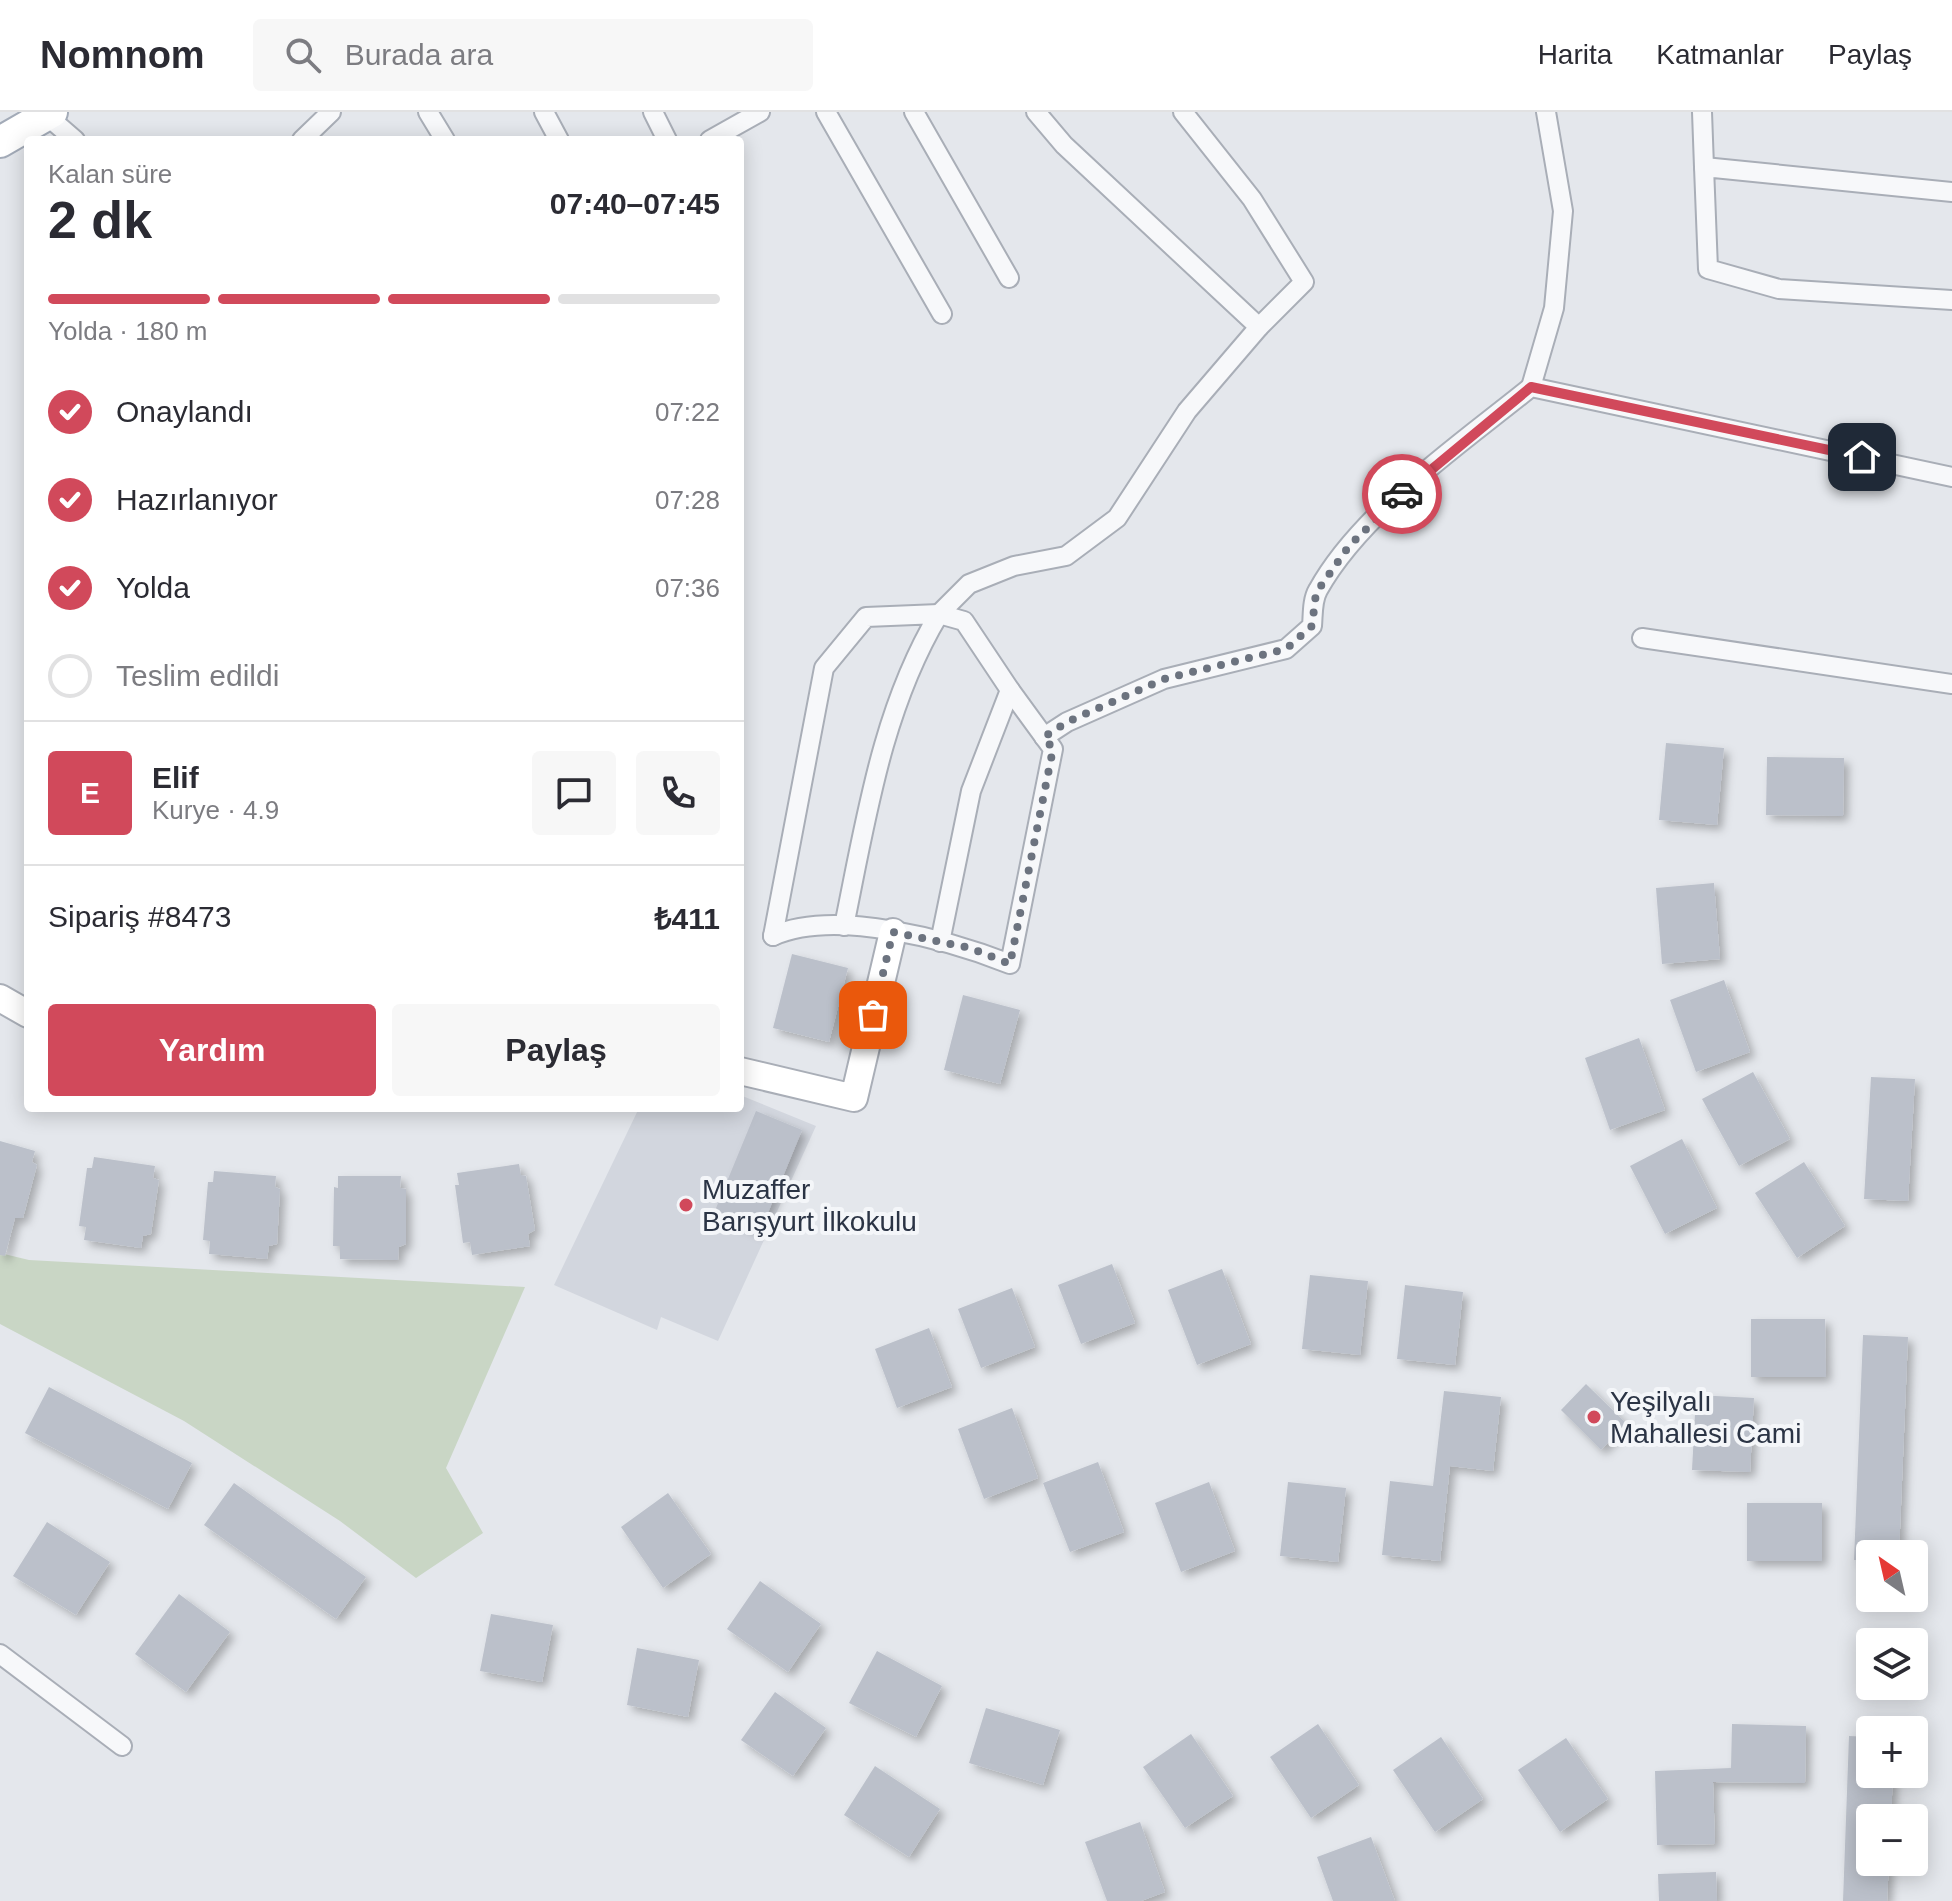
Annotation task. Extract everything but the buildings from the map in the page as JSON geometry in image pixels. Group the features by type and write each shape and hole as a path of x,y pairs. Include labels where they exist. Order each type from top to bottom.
{"main road":[{"path":"0,142 49,114"}],"street":[{"path":"321,133 331,112"},
{"path":"428,112 443,136"},
{"path":"544,112 557,136"},
{"path":"653,112 665,136"},
{"path":"717,136 760,112"},
{"path":"826,112 942,314"},
{"path":"914,112 1009,278"},
{"path":"1036,112 1064,145 1259,327"},
{"path":"844,926 876,768 913,657 939,614 969,584 1014,566 1066,556 1117,518 1187,411 1259,327 1304,282 1252,199 1183,112"},
{"path":"1044,737 1067,722 1164,679 1286,649 1312,626 1316,593 1349,546 1423,473 1531,387 1554,308 1563,211 1546,112"},
{"path":"1702,112 1708,269 1779,289 1952,300"},
{"path":"49,114 71,136"},
{"path":"1704,167 1952,192"},
{"path":"1531,387 1952,477"},
{"path":"939,614 964,621 1053,749 1010,964 970,948 862,925 786,930 773,936 824,668 866,617 939,614"},
{"path":"1642,638 1952,684"},
{"path":"940,942 971,791 1010,690"},
{"path":"744,1072 854,1098 893,932"},
{"path":"0,998 24,1012"},
{"path":"0,1654 122,1746"}],"shaded area":[{"name":"Muzaffer Barışyurt İlkokulu","path":"744,1097 816,1126 718,1341 661,1317 657,1330 554,1285 637,1112 744,1112"}],"green space":[{"path":"0,1253 29,1260 525,1287 446,1468 483,1533 416,1578 340,1521 184,1421 0,1324"}],"way so far":[{"path":"873,1015 893,932 970,948 1010,964 1053,749 1044,737 1067,722 1164,679 1286,649 1312,626 1316,593 1349,546 1402,494"}],"place":[{"name":"Muzaffer Barışyurt İlkokulu","path":"686,1205"},
{"name":"Yeşilyalı Mahallesi Cami","path":"1594,1417"}],"route":[{"path":"1402,494 1423,473 1531,387 1862,457"}]}
